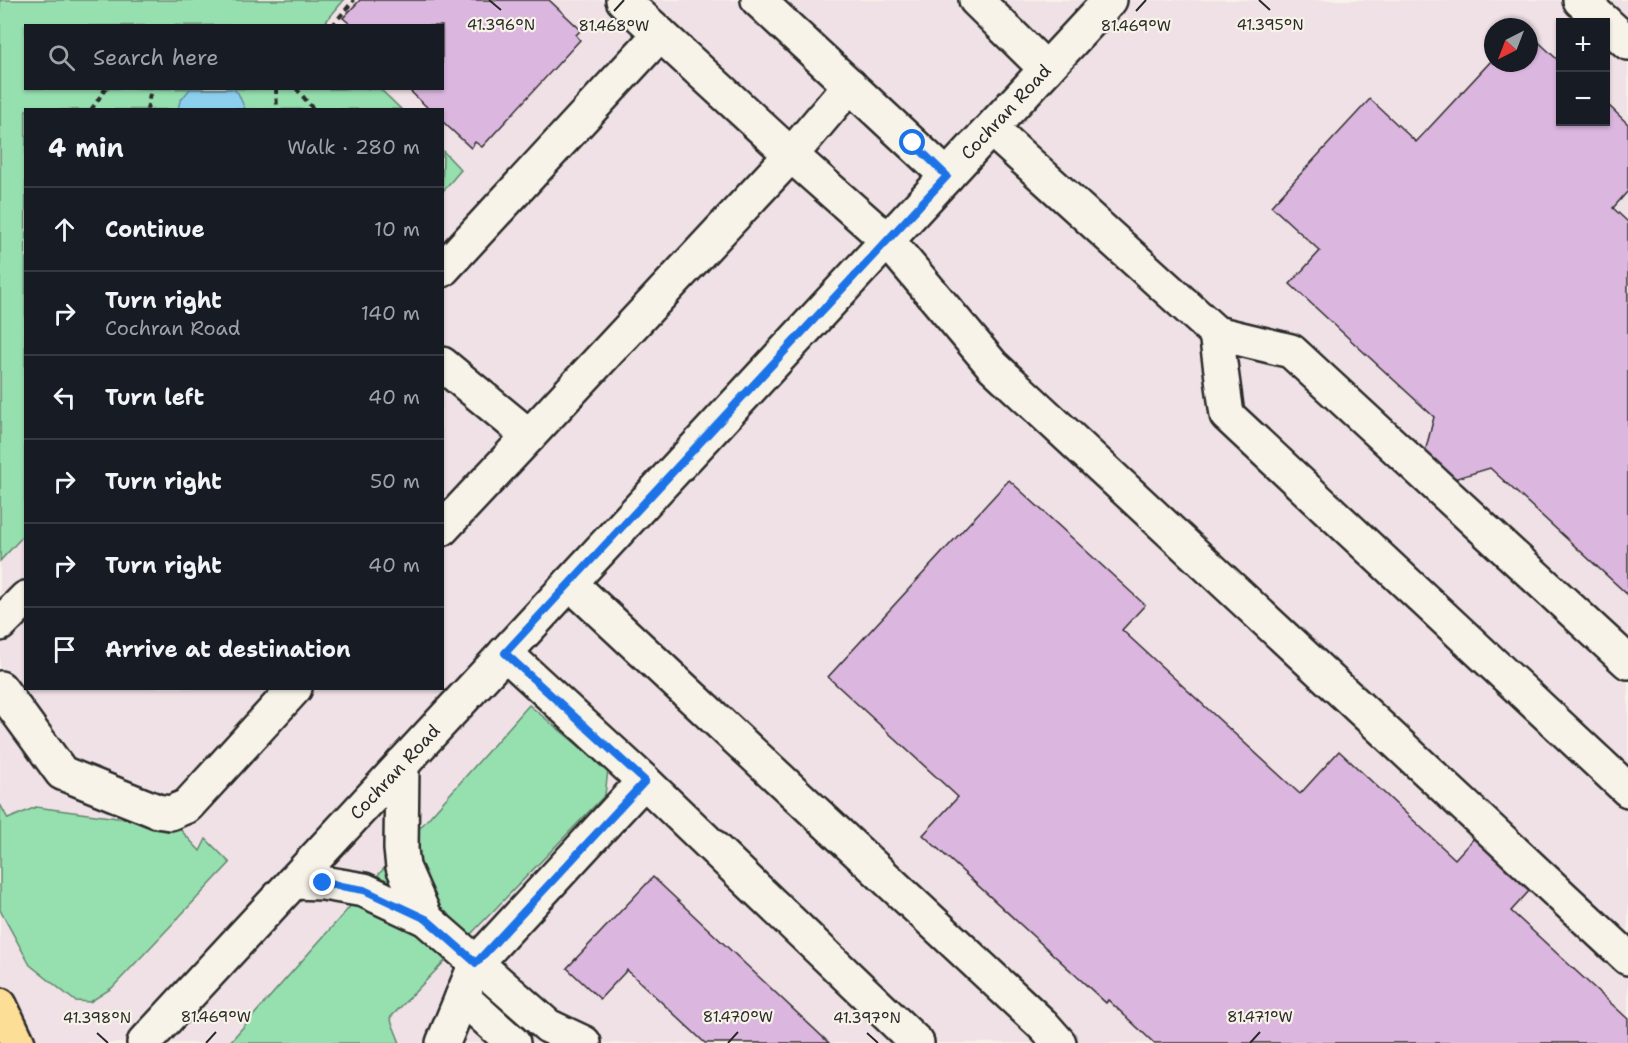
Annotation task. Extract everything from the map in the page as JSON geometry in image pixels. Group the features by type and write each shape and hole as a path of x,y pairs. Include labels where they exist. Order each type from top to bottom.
{"main road":[{"path":"0,1005 18,1043"}],"street":[{"path":"623,0 887,240 993,366 1628,958"},
{"path":"758,0 947,176"},
{"path":"976,0 1046,69"},
{"name":"Cochran Road","path":"144,1043 402,764 446,697 505,653 1110,0"},
{"path":"1580,0 1600,18"},
{"path":"1610,27 1628,43"},
{"path":"444,268 660,34"},
{"path":"444,528 791,155 850,85"},
{"path":"991,129 1216,333 1291,351 1628,662"},
{"path":"1216,333 1227,415 1628,789"},
{"path":"444,366 529,436"},
{"path":"570,583 1035,1018 1057,1042"},
{"path":"0,624 24,600"},
{"path":"505,653 645,781 917,1043"},
{"path":"0,688 62,773 147,808 170,813 187,806 293,690"},
{"path":"402,764 401,849 403,867 426,919"},
{"path":"443,1043 476,963 645,781"},
{"path":"293,882 323,883 364,890 426,919 548,1026 584,1043"},
{"path":"462,997 513,1043"}],"path":[{"path":"334,24 354,0"},
{"path":"92,108 104,90"},
{"path":"147,108 151,90"},
{"path":"276,90 277,108"},
{"path":"298,90 312,108"}],"shaded area":[{"path":"0,0 1628,0 1628,1043 0,1043"}],"green space":[{"path":"0,0 344,0 324,24 24,24 24,90 381,90 400,108 24,108 24,535 0,561"},
{"path":"444,152 461,170 444,190"},
{"path":"529,705 608,770 605,795 390,1018 400,1043 229,1043"},
{"path":"0,804 8,819 36,807 177,826 200,851 206,839 230,863 112,988 90,1002 75,1001 30,965 0,910"}],"water":[{"path":"189,90 234,90 245,108 178,108 180,101"}],"building":[{"path":"360,0 549,0 581,30 576,35 580,40 482,147 475,142 471,148 444,123 444,108 428,108 409,90 444,90 444,24 350,24 343,18"},
{"path":"1538,41 1556,58 1556,126 1610,126 1610,107 1628,124 1628,191 1613,208 1628,222 1628,595 1490,468 1454,479 1425,452 1434,417 1290,284 1320,251 1271,206 1370,99 1416,142 1484,69 1484,72 1538,72"},
{"path":"1009,480 1145,605 1122,630 1300,794 1339,751 1455,859 1474,838 1530,890 1511,911 1628,1019 1628,1043 1154,1043 1108,1000 1106,1003 923,835 958,797 828,677"},
{"path":"653,877 829,1043 705,1043 627,970 600,999 567,968"}],"route":[{"path":"323,883 364,890 426,919 476,963 645,781 505,653 947,176 913,143"}]}
